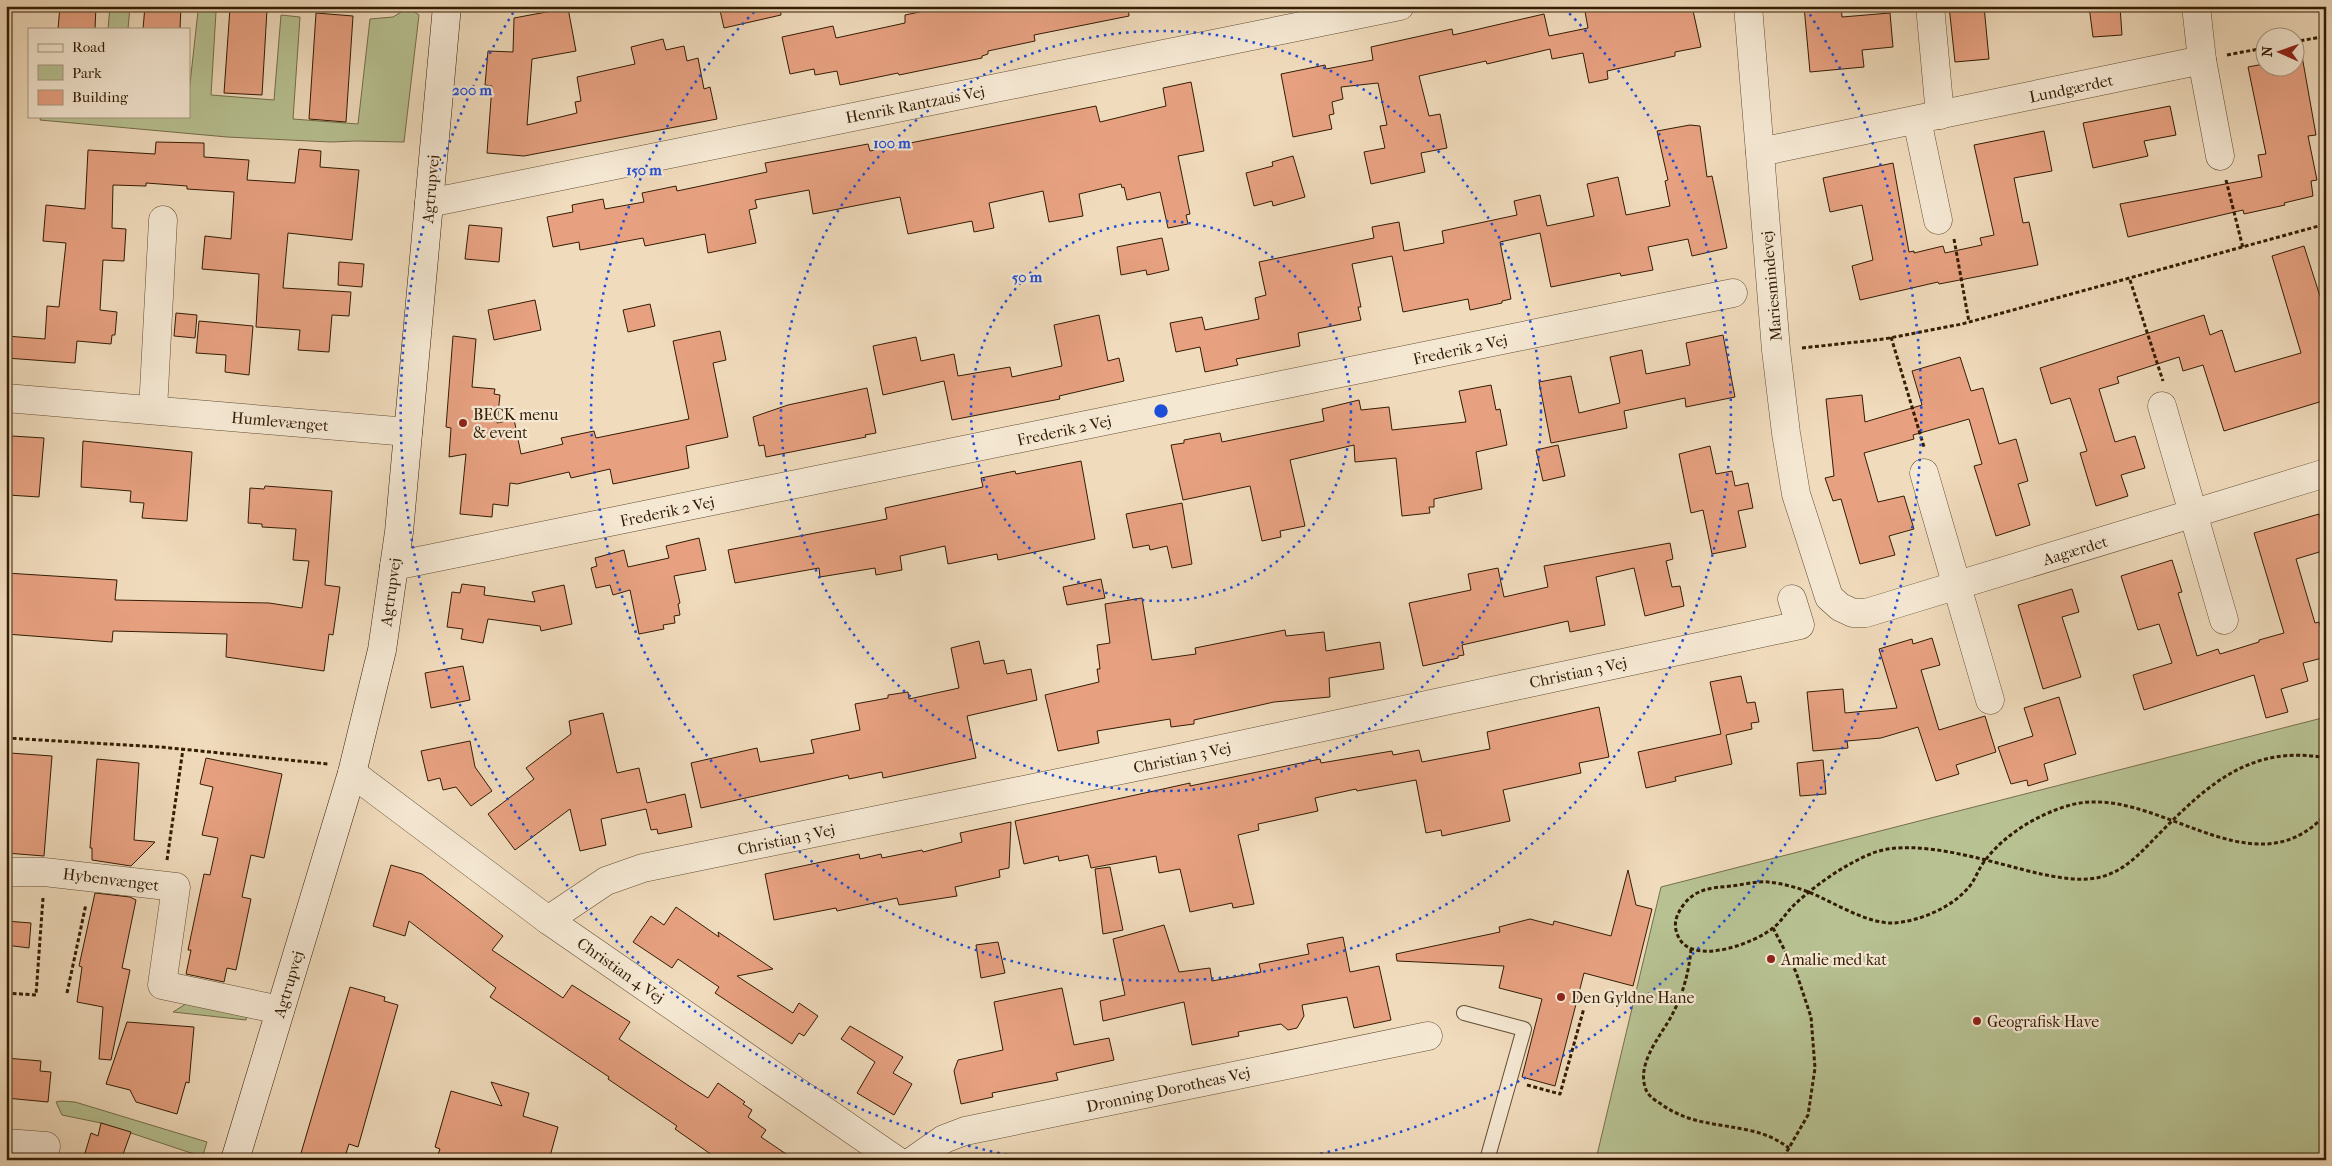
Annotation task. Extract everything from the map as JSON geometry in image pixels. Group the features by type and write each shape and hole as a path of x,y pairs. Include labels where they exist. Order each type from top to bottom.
{"street":[{"name":"Agtrupvej","path":"234,1160 352,773 382,650 394,566 408,432 447,6"},
{"name":"Henrik Rantzaus Vej","path":"429,202 1400,6"},
{"name":"Mariesmindevej","path":"1748,6 1776,350 1786,434 1796,494 1817,561"},
{"path":"1930,6 1928,117 1938,220"},
{"path":"2196,6 2202,60 2220,156"},
{"name":"Lundgærdet","path":"1760,152 2202,60"},
{"path":"153,410 163,220"},
{"name":"Frederik 2 Vej","path":"394,566 1733,293"},
{"name":"Humlevænget","path":"6,398 408,432"},
{"path":"2162,406 2224,620"},
{"path":"1924,473 1990,700"},
{"name":"Aagærdet","path":"1817,561 1829,597 1840,607 1852,613 1866,613 2326,473"},
{"name":"Christian 3 Vej","path":"548,920 606,881 643,868 1165,761 1800,626 1792,599"},
{"name":"Christian 4 Vej","path":"352,773 548,920 896,1160"},
{"name":"Hybenvænget","path":"6,872 44,872 92,876 176,887 162,985 280,1010"},
{"name":"Dronning Dorotheas Vej","path":"914,1160 944,1139 966,1131 1428,1036"},
{"path":"6,1143 46,1146 43,1160"}],"lane":[{"path":"1464,1013 1524,1029 1487,1160"}],"path":[{"path":"2304,40 2326,36"},
{"path":"2202,60 2254,50"},
{"path":"2220,156 2243,248"},
{"path":"1938,220 1952,225 1969,322"},
{"path":"1776,350 1891,337 1969,322 2130,280 2326,224"},
{"path":"2130,280 2168,398 2162,406"},
{"path":"1891,337 1930,468 1924,473"},
{"path":"6,738 182,749 324,763 352,773"},
{"path":"163,886 182,749"},
{"path":"2326,758 2294,753 2251,762 2206,790 2172,821 2124,866 2098,878 2070,879 1984,860 1933,850 1886,849 1858,859 1809,892 1794,904 1773,928 1748,943 1721,950 1691,949 1682,943 1678,937 1675,919 1687,900 1702,889 1768,882 1809,892 1849,912 1892,923 1926,916 1946,906 1969,887 1984,860 2004,840 2037,818 2068,805 2087,802 2129,805 2172,821 2214,836 2257,845 2292,839 2318,823 2326,814"},
{"path":"6,993 36,995 44,872"},
{"path":"67,993 92,876"},
{"path":"1773,928 1796,972 1811,1017 1816,1068 1808,1115 1782,1160"},
{"path":"1691,949 1683,988 1672,1015 1656,1039 1646,1063 1644,1084 1648,1094 1669,1110 1683,1116 1704,1124 1751,1130 1775,1139 1789,1148"},
{"path":"1509,1080 1560,1094 1584,1008"}],"green space":[{"path":"110,6 130,6 128,28 108,28"},
{"path":"408,8 419,15 404,142 331,142 227,137 40,120 40,118 190,118 190,84 198,11 216,12 211,95 274,100 281,15 300,17 293,119 358,124 370,19 393,17"},
{"name":"Geografisk Have","path":"2326,717 2326,1160 1614,1160 1597,1155 1661,887"},
{"path":"192,1000 248,1011 246,1020 173,1012"},
{"path":"56,1102 75,1102 207,1142 203,1155 200,1156 101,1123 62,1115"}],"building":[{"path":"60,6 96,6 95,28 58,28"},
{"path":"145,6 181,6 180,28 143,28"},
{"path":"719,6 780,6 781,15 724,28"},
{"path":"948,6 1128,6 1129,16 1034,35 1035,41 988,51 988,54 982,56 982,58 899,75 898,73 840,85 837,71 815,75 814,69 790,74 782,37 833,26 836,38 905,23 905,15"},
{"path":"1584,6 1692,6 1701,47 1675,52 1675,56 1607,71 1608,79 1589,83 1583,53 1552,59 1550,49 1487,64 1486,61 1419,76 1429,116 1440,114 1447,148 1421,153 1425,172 1371,184 1364,152 1385,148 1380,126 1387,125 1378,83 1341,87 1343,99 1332,102 1334,114 1329,115 1332,129 1293,137 1281,74 1325,65 1326,69 1373,60 1371,47 1452,29 1453,35 1544,14 1549,36 1588,28"},
{"path":"1804,6 1841,6 1842,17 1890,13 1893,47 1862,50 1864,67 1810,72"},
{"path":"1949,6 1984,6 1989,59 1955,62"},
{"path":"2089,6 2120,6 2122,35 2093,37"},
{"path":"230,8 267,10 262,95 224,93"},
{"path":"568,8 576,51 532,59 527,125 577,113 575,102 581,101 577,77 635,64 631,47 663,39 666,50 684,46 687,61 698,58 704,89 710,87 717,119 524,156 487,153 492,86 485,85 488,51 513,52 514,18"},
{"path":"316,13 353,16 346,122 309,119"},
{"path":"2254,66 2254,78 2304,78 2304,67 2316,135 2308,136 2317,180 2311,181 2313,196 2284,203 2285,205 2244,214 2243,210 2128,237 2120,204 2262,177 2258,155 2266,154 2248,67"},
{"path":"1191,82 1204,151 1178,156 1190,214 1186,215 1188,224 1168,228 1160,192 1127,200 1124,187 1122,188 1121,184 1079,194 1083,216 1049,222 1043,191 989,203 994,228 974,232 972,221 908,234 900,197 813,214 809,190 755,200 757,208 749,210 756,243 708,253 705,234 645,246 643,238 580,250 579,242 553,247 547,217 573,212 572,205 603,199 605,209 644,202 642,193 676,186 677,191 767,172 765,163 868,144 870,151 1096,106 1100,122 1166,106 1163,88"},
{"path":"2170,106 2176,135 2144,141 2148,156 2093,168 2083,123"},
{"path":"1690,125 1700,126 1707,177 1712,176 1727,248 1692,256 1688,239 1648,247 1653,270 1621,276 1620,273 1551,287 1540,233 1500,242 1511,299 1502,301 1502,303 1470,310 1468,299 1403,312 1392,256 1352,264 1361,307 1358,307 1361,320 1298,333 1300,346 1236,359 1238,365 1205,372 1200,347 1176,352 1170,323 1202,317 1205,330 1259,319 1255,298 1266,295 1259,262 1374,238 1372,227 1399,222 1404,251 1444,243 1442,231 1517,215 1514,201 1540,195 1547,226 1594,216 1587,184 1618,177 1626,215 1670,206 1665,181 1668,180 1657,131"},
{"path":"2044,131 2052,171 2014,178 2023,223 2029,222 2038,265 1939,284 1938,282 1860,300 1852,266 1873,260 1862,205 1830,212 1823,178 1893,163 1909,252 1914,251 1914,253 1943,246 1945,253 1982,245 1980,238 1994,235 1974,145"},
{"path":"156,142 204,143 204,157 249,160 247,180 295,183 299,149 321,151 320,167 359,170 352,240 288,233 283,288 351,292 349,316 332,315 329,352 298,350 300,330 256,327 259,274 202,269 205,236 231,239 234,192 187,189 187,186 146,183 146,186 113,185 112,228 126,229 124,261 103,260 100,310 117,312 115,335 112,335 111,344 77,341 75,363 6,358 6,336 45,339 47,306 59,307 66,243 43,241 46,205 85,209 88,150 155,154"},
{"path":"1293,156 1305,197 1273,206 1272,201 1254,206 1246,173 1273,166 1272,162"},
{"path":"469,225 502,228 499,262 465,259"},
{"path":"1162,238 1169,270 1147,275 1146,270 1121,275 1117,247"},
{"path":"2304,246 2326,315 2326,400 2224,431 2203,365 2183,371 2179,357 2117,377 2119,383 2099,389 2115,442 2135,436 2145,468 2121,475 2128,496 2096,506 2080,453 2087,451 2070,398 2051,404 2040,368 2204,315 2210,335 2222,330 2235,372 2301,353 2272,256"},
{"path":"339,262 364,264 362,287 338,285"},
{"path":"535,300 541,330 494,340 488,310"},
{"path":"650,304 655,326 628,332 623,310"},
{"path":"176,313 197,315 195,338 174,336"},
{"path":"1099,315 1108,361 1119,358 1124,381 1059,396 1060,399 952,420 944,381 883,395 873,346 916,337 921,361 954,354 958,376 1010,367 1012,377 1062,366 1054,325"},
{"path":"199,321 253,326 249,375 225,372 226,355 196,353"},
{"path":"720,331 726,360 713,363 728,437 686,446 689,468 613,484 610,469 571,478 569,472 517,484 510,483 508,506 493,504 492,517 460,514 466,454 449,457 451,428 446,427 453,336 476,339 472,387 495,389 494,394 500,395 497,423 514,419 521,454 563,444 561,438 594,431 596,438 689,419 673,341"},
{"path":"1723,335 1735,397 1686,407 1685,398 1624,411 1627,428 1551,443 1539,382 1571,376 1579,413 1620,403 1610,357 1642,350 1646,374 1690,365 1686,343"},
{"path":"1960,357 1971,391 1983,388 1999,444 2016,439 2028,481 2018,484 2030,525 1996,536 1974,466 1982,464 1969,419 1913,435 1914,439 1864,453 1878,502 1904,496 1914,529 1889,536 1895,555 1860,564 1841,499 1833,501 1825,478 1834,476 1826,399 1862,395 1865,422 1922,405 1912,371"},
{"path":"1491,385 1496,410 1500,409 1507,445 1476,452 1482,489 1434,499 1434,507 1429,507 1430,513 1402,516 1396,458 1355,462 1354,445 1290,460 1305,526 1280,531 1281,537 1262,541 1250,486 1183,500 1171,445 1184,443 1184,440 1220,433 1222,442 1324,421 1322,409 1359,400 1361,410 1389,407 1392,430 1466,422 1459,391"},
{"path":"867,388 876,433 865,435 866,437 766,457 764,445 759,446 753,417 788,405"},
{"path":"12,436 44,438 39,497 8,495"},
{"path":"83,441 192,452 187,521 142,518 144,503 130,502 131,491 81,487"},
{"path":"1558,445 1565,476 1543,481 1536,450"},
{"path":"1710,446 1716,474 1732,471 1735,486 1748,483 1753,508 1738,511 1746,547 1712,554 1703,510 1691,513 1679,454"},
{"path":"1081,461 1095,539 998,560 997,554 948,564 945,546 900,556 902,570 876,575 875,568 820,577 819,568 735,583 728,550 887,519 885,508 983,487 981,478 1015,471 1016,474"},
{"path":"265,486 332,491 325,585 340,587 333,635 329,634 324,671 226,657 227,634 113,631 112,642 6,634 6,573 117,580 115,600 269,603 302,608 309,561 293,560 296,529 262,527 262,524 248,523 250,488 264,489"},
{"path":"1182,503 1192,564 1172,568 1167,546 1150,550 1149,545 1133,548 1126,514"},
{"path":"2319,514 2326,536 2326,550 2296,559 2315,623 2319,622 2326,645 2326,657 2303,663 2308,681 2281,689 2288,712 2266,718 2254,675 2144,710 2133,675 2172,663 2159,624 2138,630 2121,576 2172,560 2182,592 2178,593 2197,656 2218,649 2220,654 2259,642 2259,640 2284,633 2254,533"},
{"path":"699,538 706,570 674,576 680,603 678,604 680,615 674,616 675,623 663,625 664,629 639,634 630,590 613,595 610,585 596,588 591,568 597,566 595,558 624,550 628,567 669,558 666,546"},
{"path":"1670,543 1673,559 1666,561 1672,587 1680,586 1684,606 1645,616 1634,568 1596,577 1605,625 1570,632 1568,621 1462,645 1464,655 1423,666 1409,603 1471,590 1468,574 1498,568 1504,597 1548,587 1544,566"},
{"path":"1101,579 1105,598 1067,605 1063,587"},
{"path":"462,584 485,587 484,595 535,602 532,592 564,585 572,624 541,631 540,626 488,619 483,643 461,639 463,629 447,627 452,592 460,593"},
{"path":"2072,589 2079,612 2062,617 2081,677 2043,689 2018,605"},
{"path":"1142,598 1152,660 1196,654 1195,648 1285,630 1286,636 1324,632 1326,651 1380,642 1384,669 1329,678 1330,697 1274,702 1194,720 1194,724 1171,727 1170,719 1097,731 1099,743 1058,751 1045,695 1099,682 1097,669 1100,669 1097,645 1110,643 1105,604"},
{"path":"1932,638 1940,665 1921,670 1939,730 1985,716 1996,752 1956,765 1959,774 1936,781 1918,727 1881,738 1847,741 1848,748 1813,751 1807,692 1843,689 1845,713 1897,708 1879,649 1912,639 1913,644"},
{"path":"979,641 984,664 1004,660 1007,674 1031,669 1037,700 967,716 976,758 883,778 882,772 849,779 848,775 701,808 691,763 757,748 760,762 814,753 811,740 860,730 855,704 888,698 888,695 908,692 909,699 959,688 951,648"},
{"path":"463,666 470,700 431,708 425,673"},
{"path":"1741,676 1747,703 1755,702 1759,722 1751,723 1752,729 1726,735 1732,764 1675,777 1676,781 1646,788 1638,752 1721,734 1710,682"},
{"path":"2059,697 2076,754 2044,764 2048,780 2028,786 2027,780 2011,784 1998,747 2033,736 2024,708"},
{"path":"1599,707 1609,757 1579,763 1581,773 1503,790 1510,821 1442,836 1441,830 1426,833 1416,780 1357,791 1356,789 1315,798 1318,811 1258,824 1259,830 1238,835 1254,904 1233,908 1232,903 1190,912 1180,869 1159,873 1156,856 1091,868 1088,855 1059,861 1058,856 1024,864 1015,821 1190,783 1190,786 1320,759 1321,763 1392,751 1393,755 1419,750 1422,762 1490,749 1487,732"},
{"path":"603,713 617,773 639,768 647,803 685,794 692,827 658,834 657,829 651,830 646,809 601,819 606,845 580,851 570,809 515,850 488,814 534,779 526,768 571,734 569,721"},
{"path":"470,741 475,767 492,791 471,806 456,787 443,790 440,778 428,781 421,751"},
{"path":"10,753 52,756 44,856 6,853 6,799"},
{"path":"206,758 282,774 264,858 251,855 242,897 251,899 236,970 227,968 224,982 186,974 191,950 188,950 204,874 210,875 218,838 202,835 213,787 200,784"},
{"path":"97,759 139,763 134,840 155,842 131,866 92,860 92,848 90,848"},
{"path":"1823,760 1826,794 1800,796 1797,763"},
{"path":"1011,822 1009,868 999,870 1000,877 955,887 957,896 899,905 897,898 837,911 836,908 774,920 765,874 859,854 860,859 881,854 882,858 922,850 923,852 962,842 960,833"},
{"path":"391,865 422,874 450,895 503,936 492,950 563,998 572,985 630,1022 619,1039 689,1086 708,1098 718,1083 745,1102 743,1104 752,1110 748,1117 766,1130 761,1137 795,1160 719,1160 675,1129 677,1126 608,1079 609,1077 490,997 496,988 409,921 405,936 373,926"},
{"path":"1110,867 1123,930 1103,934 1095,869"},
{"path":"1628,870 1636,905 1652,909 1633,986 1584,973 1555,1086 1522,1077 1542,999 1499,988 1504,966 1397,961 1396,954 1500,932 1499,927 1530,919 1553,925 1554,921 1611,936"},
{"path":"95,893 130,897 136,900 122,968 130,970 111,1060 99,1059 103,1007 77,1002 82,967 79,966"},
{"path":"676,907 719,937 718,932 773,969 737,976 793,1013 799,1003 818,1016 804,1036 799,1033 792,1044 715,993 719,987 678,959 672,968 633,942 651,916 664,925"},
{"path":"6,921 31,923 29,948 6,945"},
{"path":"1164,925 1179,972 1210,968 1212,981 1261,972 1259,964 1309,954 1307,944 1343,937 1350,972 1379,966 1391,1020 1354,1028 1347,997 1302,1005 1304,1016 1297,1028 1288,1030 1281,1024 1238,1032 1239,1036 1192,1045 1184,1002 1103,1021 1100,1001 1125,995 1113,939"},
{"path":"998,942 1005,973 981,978 976,945"},
{"path":"350,987 385,997 384,1001 398,1005 358,1147 349,1144 344,1160 299,1160"},
{"path":"1062,988 1074,1045 1109,1038 1114,1060 1056,1073 1058,1080 992,1093 993,1097 961,1104 954,1071 958,1060 1003,1050 994,1002"},
{"path":"127,1022 194,1027 189,1083 186,1082 177,1114 136,1102 130,1090 106,1084"},
{"path":"850,1026 903,1057 893,1073 912,1084 894,1115 857,1093 875,1062 841,1039"},
{"path":"6,1058 41,1061 40,1071 51,1072 48,1102 6,1098"},
{"path":"491,1082 529,1093 523,1116 558,1127 549,1160 436,1160 440,1149 435,1147 451,1091 502,1106"},
{"path":"101,1123 131,1132 121,1160 83,1160 91,1133 98,1136"}],"place":[{"name":"BECK menu & event","path":"463,423"},
{"name":"Amalie med kat","path":"1771,959"},
{"name":"Den Gyldne Hane","path":"1561,997"},
{"name":"Geografisk Have","path":"1977,1021"}]}
